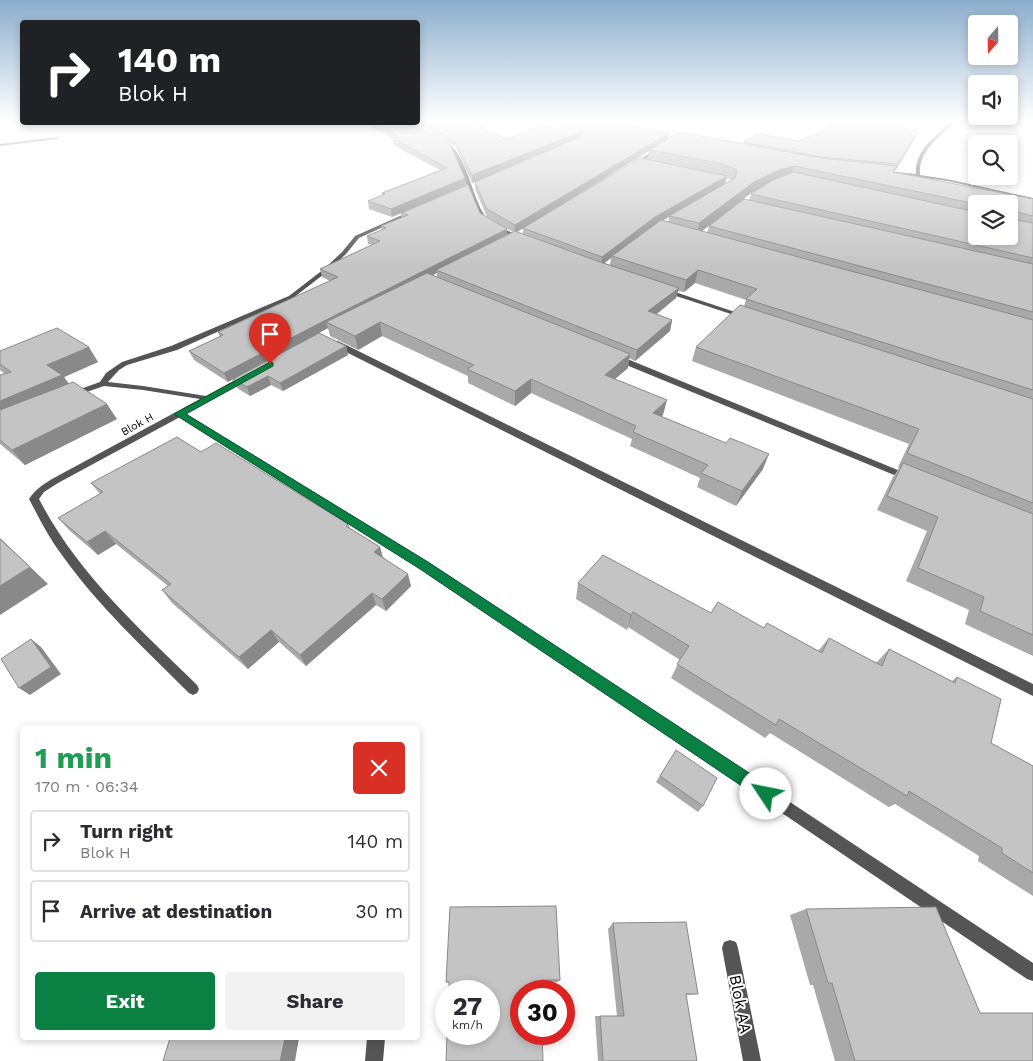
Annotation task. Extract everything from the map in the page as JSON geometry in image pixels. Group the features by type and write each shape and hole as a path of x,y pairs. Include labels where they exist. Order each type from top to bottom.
{"street":[{"path":"462,169 484,219 515,237 529,242"},
{"path":"917,169 918,176"},
{"path":"882,172 918,176 1033,199"},
{"path":"461,191 479,184"},
{"path":"103,384 107,376 134,358 174,348 291,297 326,270 344,253 352,241 363,233 417,210"},
{"path":"506,241 523,232"},
{"path":"658,289 752,320"},
{"path":"330,341 1033,690"},
{"path":"611,356 914,480"},
{"name":"Blok H","path":"193,689 89,582 67,555 45,521 34,499 41,490 206,398 253,374"},
{"path":"70,396 103,384 206,398"},
{"path":"179,414 424,565 1033,973"},
{"name":"Blok AA","path":"730,948 752,1061"},
{"path":"374,1061 376,1040"}],"building":[{"path":"446,169 461,169 465,178 391,209 368,201 385,194 382,193"},
{"path":"469,169 488,169 472,175"},
{"path":"506,169 610,169 515,225 487,209 475,182"},
{"path":"622,169 691,169 727,176 655,217 602,257 523,228"},
{"path":"734,169 785,169 754,182 699,223 669,216 735,178 737,170"},
{"path":"806,169 895,169 893,172 1012,195 968,195 968,202"},
{"path":"794,172 968,210 968,243 751,194 773,180"},
{"path":"468,185 480,213 507,229 224,373 189,351 223,335 218,332 338,277 320,269 380,241 367,236 386,228 381,226 408,215 401,213"},
{"path":"1018,196 1033,199 1033,216 1018,212"},
{"path":"744,199 1033,264 1033,312 709,226"},
{"path":"661,220 1033,320 1033,390 746,299 757,289 698,270 686,280 612,256"},
{"path":"1018,220 1033,223 1033,258 976,245 1018,245"},
{"path":"515,231 679,288 648,311 672,320 637,350 436,270"},
{"path":"427,273 630,354 605,375 667,400 653,413 726,443 730,438 769,454 742,491 701,473 708,465 633,432 636,426 531,379 515,391 467,369 474,365 380,322 355,336 326,322"},
{"path":"740,305 1033,399 1033,503 907,453 919,429 696,347"},
{"path":"57,328 89,347 47,365 62,375 0,401 0,375 11,372 0,364 0,351"},
{"path":"319,333 346,346 280,383 268,376 247,387 233,379"},
{"path":"73,382 107,404 12,450 0,440 0,410"},
{"path":"177,437 201,452 216,443 348,524 346,526 380,547 374,552 408,574 382,599 372,593 300,655 271,630 239,657 162,590 171,584 105,531 87,542 58,518 103,492 91,483"},
{"path":"903,463 1033,514 1033,635 980,611 984,597 918,568 938,517 887,496"},
{"path":"0,539 30,567 0,586"},
{"path":"603,555 711,613 718,602 764,628 767,623 822,653 829,638 882,666 889,649 955,683 957,677 1001,699 991,743 1033,766 1033,873 1002,853 1002,848 909,791 907,796 779,719 776,725 677,664 689,646 633,612 631,615 578,583"},
{"path":"31,639 51,667 19,688 1,659"},
{"path":"676,750 717,778 703,806 660,776"},
{"path":"556,906 560,980 510,980 510,1045 542,1045 543,1061 446,1061 447,1045 500,1045 500,980 446,980 450,907"},
{"path":"936,907 980,1013 1033,1013 1033,1061 855,1061 832,983 828,983 806,909"},
{"path":"686,922 698,994 686,994 697,1061 603,1061 600,1016 624,1016 613,923"},
{"path":"169,1040 285,1040 280,1061 163,1061"}],"route":[{"path":"270,364 179,414 424,565 766,794"}]}
